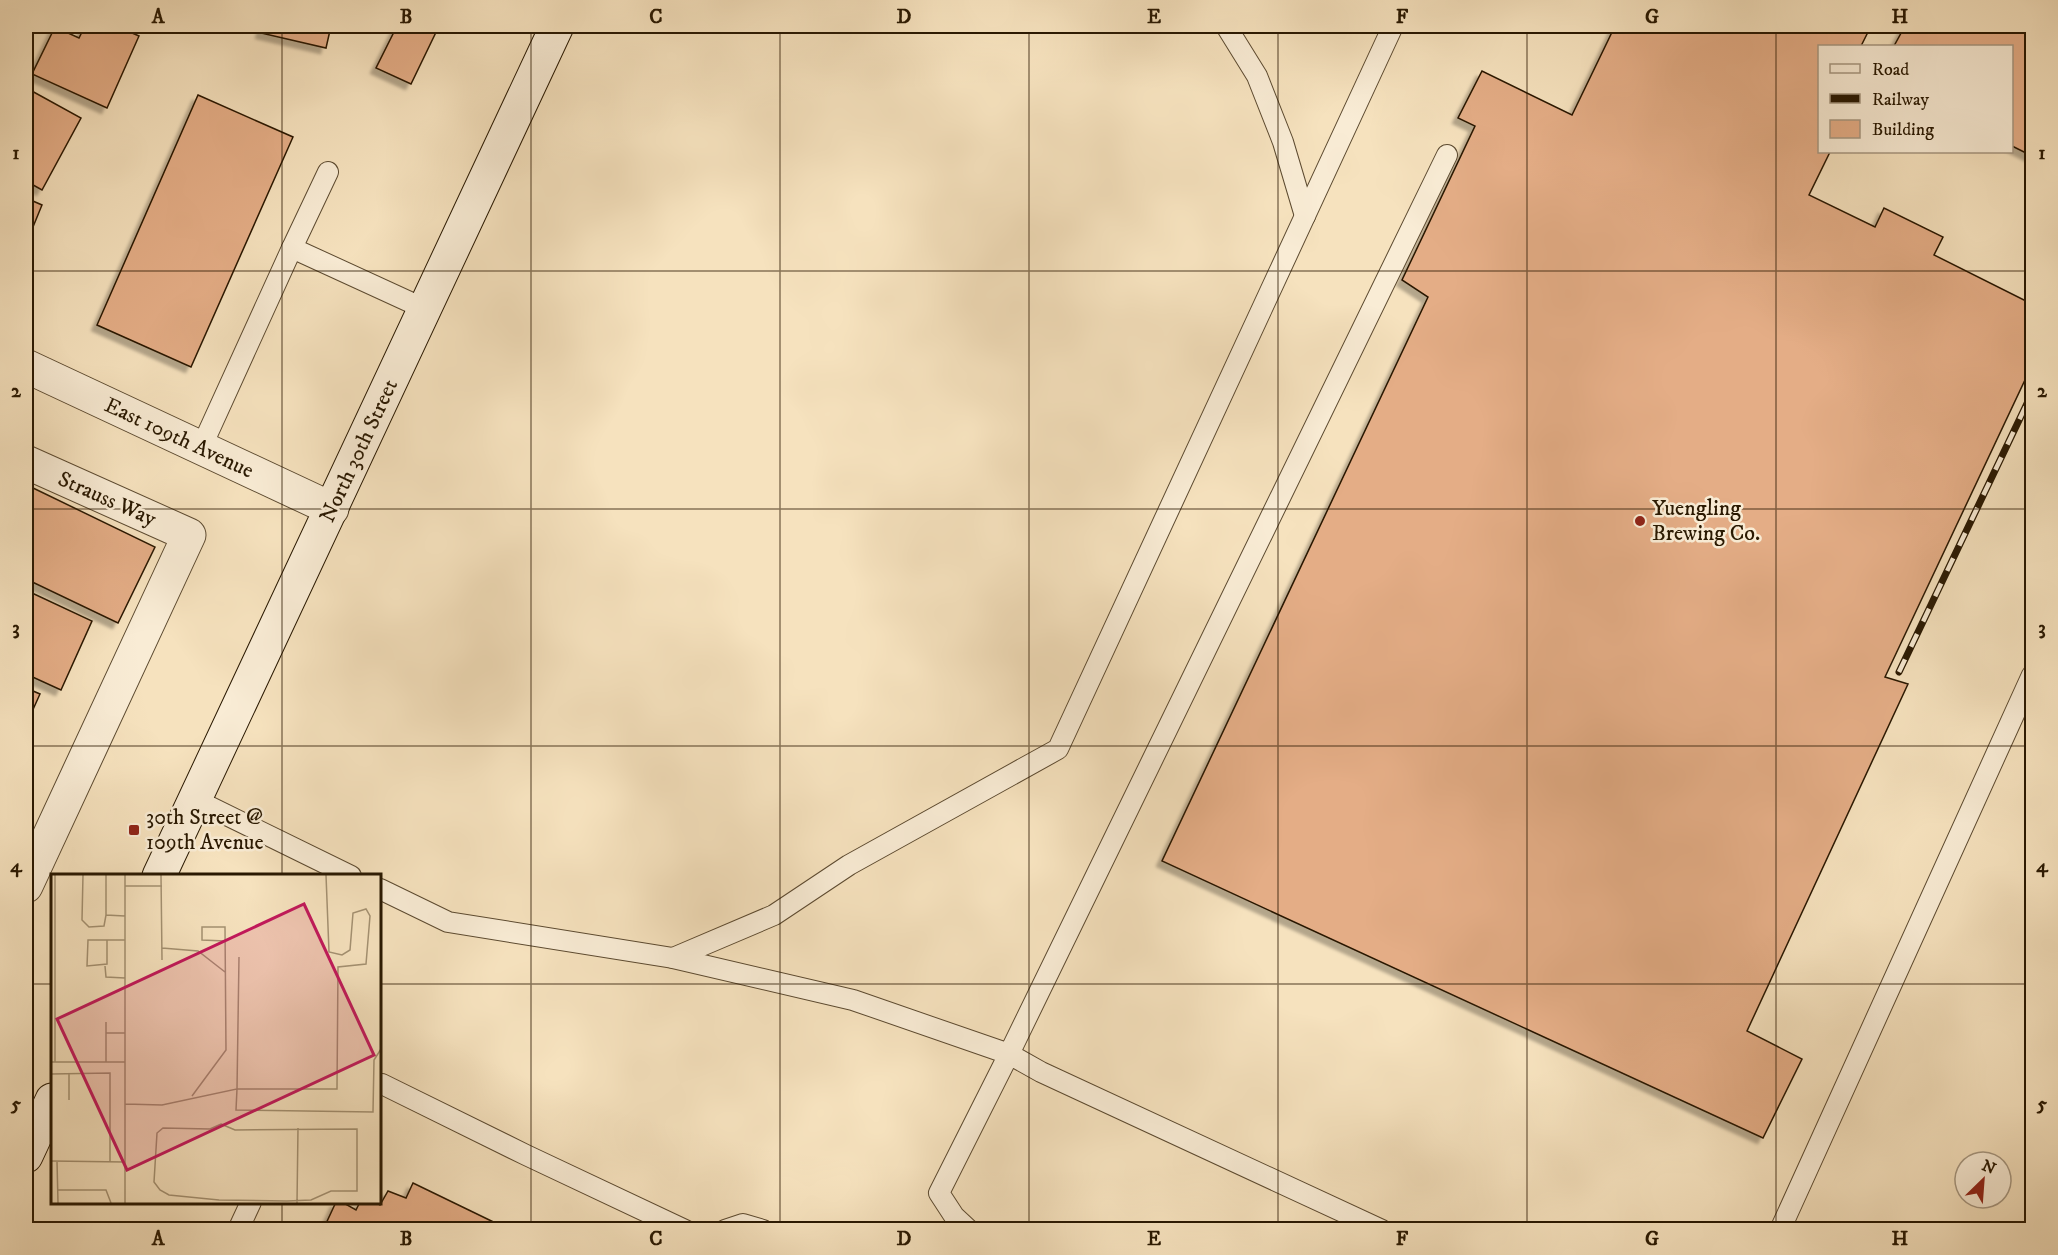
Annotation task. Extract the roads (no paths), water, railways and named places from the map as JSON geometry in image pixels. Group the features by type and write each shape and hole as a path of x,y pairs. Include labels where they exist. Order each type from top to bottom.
{"main road":[{"name":"North 30th Street","path":"160,874 557,26"},
{"name":"East 109th Avenue","path":"26,366 332,509"},
{"name":"Strauss Way","path":"26,462 189,535 26,886"},
{"path":"26,1156 51,1102"}],"lane":[{"path":"1226,26 1257,76 1283,142 1305,216"},
{"path":"673,958 774,915 849,865 1058,749 1393,26"},
{"path":"969,1230 954,1216 939,1193 1447,155"},
{"path":"201,448 327,172"},
{"path":"292,248 425,309"},
{"path":"1780,1230 2032,675"},
{"path":"196,800 347,874"},
{"path":"381,889 448,922 673,958 853,1000 1009,1054 1041,1072 1382,1230"},
{"path":"381,1084 685,1230"},
{"path":"238,1230 251,1204"},
{"path":"725,1230 743,1224 763,1230"}],"railway":[{"path":"1899,672 2032,393"}],"place":[{"name":"Yuengling Brewing Co.","path":"1640,521"},
{"name":"30th Street @ 109th Avenue","path":"134,830"}]}
